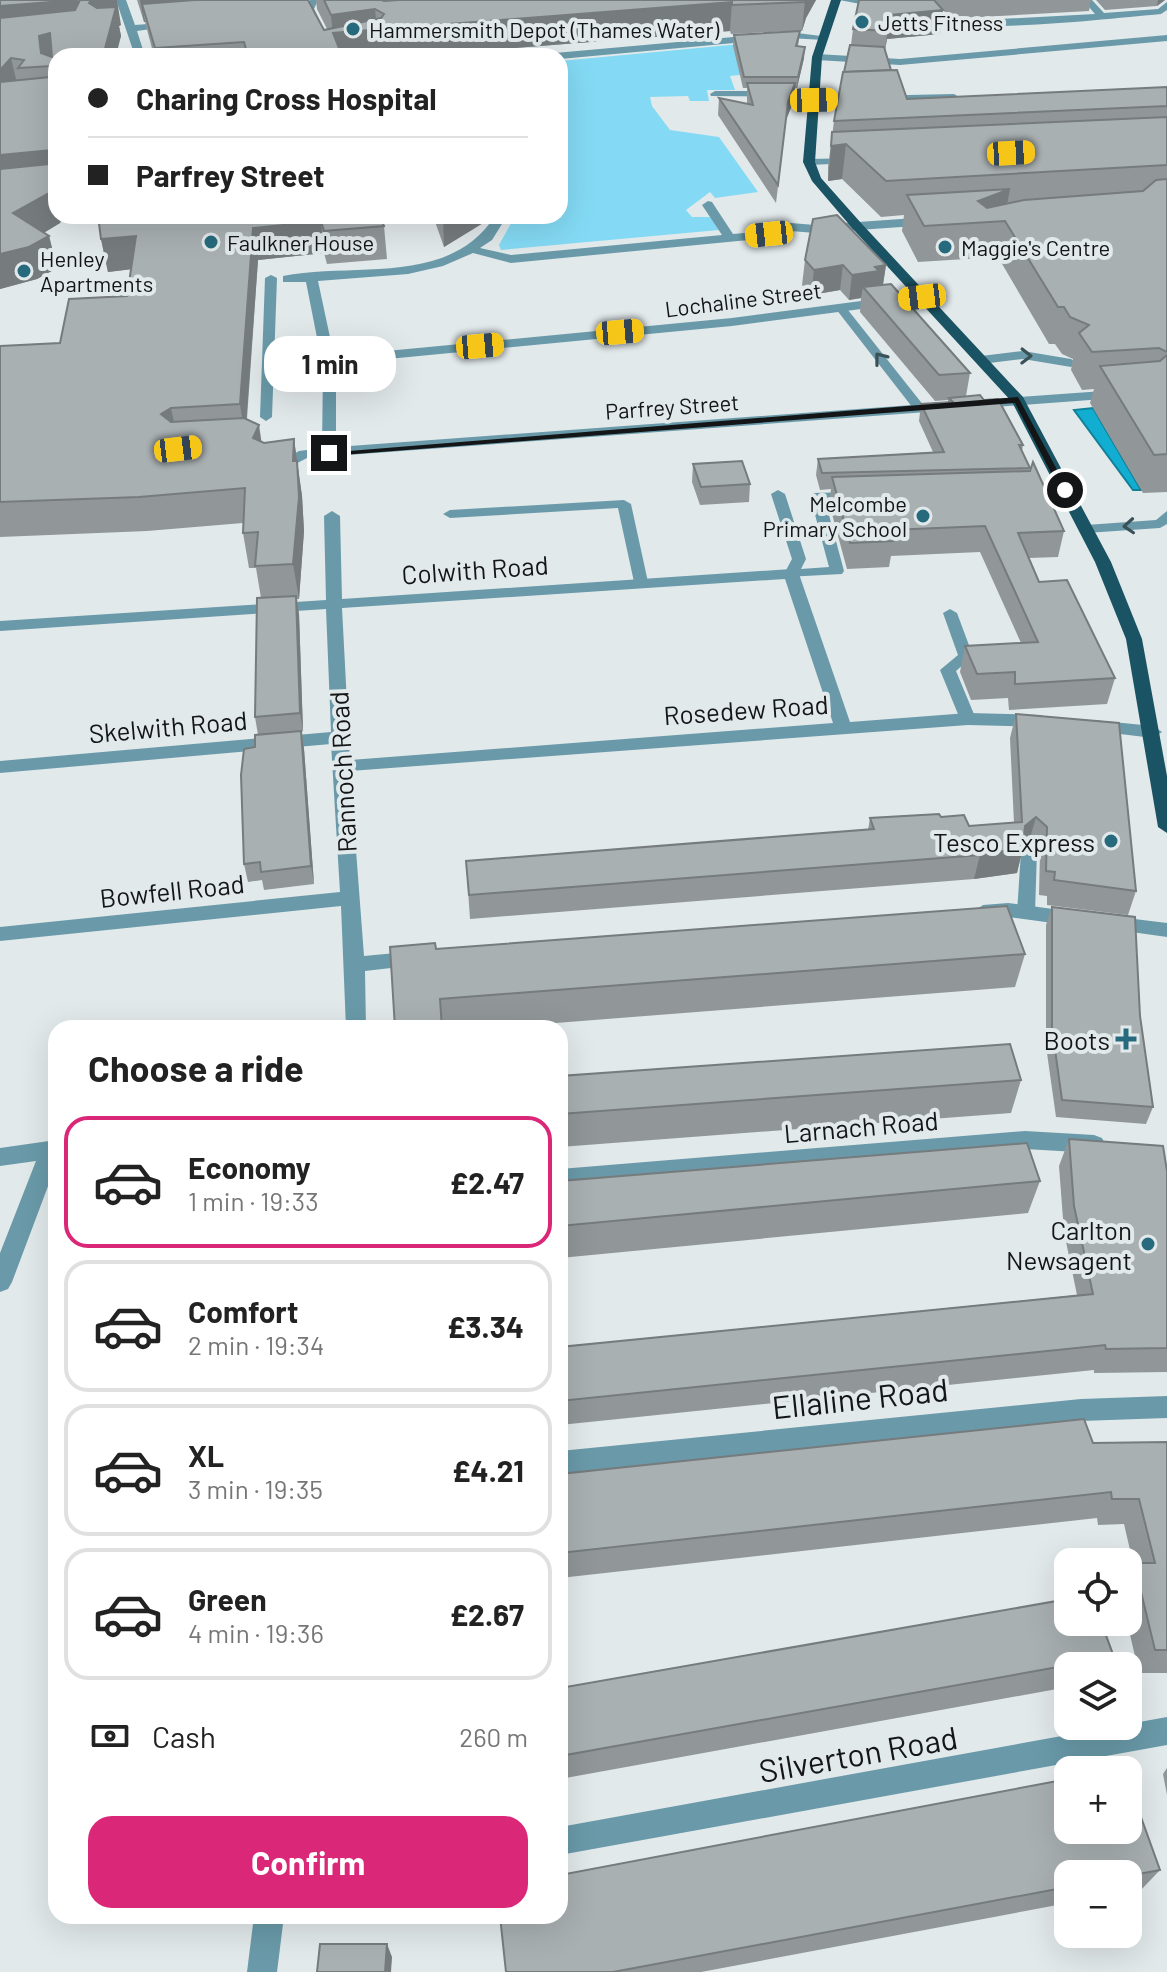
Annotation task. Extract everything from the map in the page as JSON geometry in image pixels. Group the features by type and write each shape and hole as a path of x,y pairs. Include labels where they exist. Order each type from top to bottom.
{"main road":[{"path":"836,0 817,57 809,162 816,179 857,226 1018,400 1086,529 1134,639 1153,732 1167,827"}],"street":[{"path":"121,0 127,32 136,48"},
{"path":"127,32 190,24"},
{"path":"568,55 789,35 824,37"},
{"path":"817,57 900,62 1167,38"},
{"path":"715,94 971,96"},
{"path":"809,162 860,160"},
{"path":"708,205 730,238"},
{"path":"474,250 511,259 769,234 781,237 815,233 815,229 949,219"},
{"path":"288,279 433,265 474,250 488,238 496,224"},
{"path":"311,277 330,360 329,453"},
{"name":"Lochaline Street","path":"330,360 732,322 922,297"},
{"name":"Parfrey Street","path":"304,454 1136,393"},
{"path":"271,471 304,454"},
{"name":"Rannoch Road","path":"332,516 332,602 349,898 357,964 356,1020"},
{"path":"791,574 843,728"},
{"name":"Colwith Road","path":"0,626 791,574"},
{"name":"Rosedew Road","path":"343,766 968,719 1060,723 1153,732"},
{"name":"Skelwith Road","path":"0,767 341,737"},
{"name":"Bowfell Road","path":"0,934 349,898"},
{"path":"960,914 1026,913 1167,930"},
{"path":"357,964 438,957"},
{"name":"Larnach Road","path":"568,1177 1025,1140 1120,1145"},
{"path":"0,1157 48,1150"},
{"path":"0,1282 48,1164"},
{"name":"Ellaline Road","path":"568,1462 1081,1410 1167,1407"},
{"name":"Silverton Road","path":"568,1840 1167,1731"},
{"path":"262,1972 268,1924"}],"lane":[{"path":"843,0 866,2"},
{"path":"1087,0 1102,16"},
{"path":"924,1 950,23 1001,23 1161,11 1167,2"},
{"path":"307,7 328,48"},
{"path":"1001,23 998,19 1047,14"},
{"path":"266,417 271,278"},
{"path":"840,307 920,409"},
{"path":"981,360 1023,355 1071,363"},
{"path":"278,449 304,454"},
{"path":"778,494 799,559 791,574"},
{"path":"791,574 837,571 817,496 864,495"},
{"path":"450,514 624,504 641,582"},
{"path":"1086,529 1163,519 1167,538"},
{"path":"950,613 966,656 948,670 968,719"},
{"path":"1026,913 1029,851"}],"shaded area":[{"path":"762,42 750,74 730,76 735,90 707,90 709,101 690,101 688,96 650,97 652,106 670,130 719,137 758,192 715,198 710,192 686,210 692,217 711,217 719,230 501,250 499,245 511,224 568,224 568,60"},
{"path":"1093,408 1141,490 1133,490 1074,410"}],"building":[{"path":"0,0 77,0 0,6"},
{"path":"80,0 91,0 89,3 97,8 116,7 105,48 51,48 50,33 39,36 41,53 48,56 48,66 18,68 24,60 11,58 0,70 0,18 75,10"},
{"path":"195,0 308,0 324,30 381,18 384,14 375,9 331,15 324,0 805,0 732,5 732,2 333,33 339,48 246,48 244,42 155,48 142,4"},
{"path":"859,0 934,0 943,10 890,15 887,31 853,29"},
{"path":"800,31 796,46 805,47 798,77 744,77 734,35"},
{"path":"850,45 884,47 891,70 844,72"},
{"path":"897,70 907,99 1167,87 1167,106 834,121 843,72"},
{"path":"48,77 48,150 0,155 0,82"},
{"path":"747,83 795,83 788,102 778,185 719,98 753,105"},
{"path":"1167,117 1167,165 886,181 846,144 831,146 832,132"},
{"path":"48,164 48,194 13,213 49,236 29,247 0,254 0,169"},
{"path":"1167,179 1167,352 1159,348 1092,352 1079,333 1089,325 1070,317 1064,307 1058,307 1005,221 924,226 907,195 1010,189 978,201 987,208 1024,200 1143,191 1156,180"},
{"path":"837,215 886,265 875,267 879,271 852,275 843,265 814,270 805,260 813,219"},
{"path":"99,224 292,224 253,228 240,404 171,408 161,414 171,422 244,418 259,425 253,438 264,443 294,439 293,461 297,461 299,497 293,564 255,566 258,532 243,533 245,488 139,497 0,502 0,346 60,343 69,299 127,296 136,236 101,239"},
{"path":"322,224 384,226 324,231"},
{"path":"891,284 970,373 939,375 863,287"},
{"path":"1167,355 1167,454 1154,455 1100,366 1160,361"},
{"path":"980,395 984,400 998,399 1023,445 1019,445 1030,468 822,473 818,459 944,452 921,404 953,402 949,398"},
{"path":"742,461 750,484 701,487 693,464"},
{"path":"1033,462 1064,531 1018,533 1039,582 1067,580 1115,678 1015,684 1015,672 977,674 965,646 1038,642 985,526 890,530 893,541 850,543 832,477 1030,471"},
{"path":"296,596 300,713 255,717 257,598"},
{"path":"1016,714 1119,723 1136,891 1054,880 1055,872 1046,871 1047,827 1036,817 1025,826 1023,848 980,855 469,895 466,861 874,829 870,818 939,814 941,817 964,815 969,826 1022,822"},
{"path":"301,731 311,866 261,872 260,862 244,864 241,775 244,749 255,747 255,735"},
{"path":"1007,906 1025,954 440,999 441,1020 395,1020 390,947 435,943 436,949"},
{"path":"1052,907 1135,917 1140,1016 1153,1107 1062,1100 1052,1028"},
{"path":"1010,1044 1021,1080 568,1113 568,1075"},
{"path":"1069,1139 1163,1146 1167,1171 1167,1348 1106,1349 1105,1345 568,1400 568,1346 1093,1294 1074,1206"},
{"path":"1027,1143 1040,1181 568,1225 568,1180"},
{"path":"1084,1419 1093,1443 1167,1442 1167,1650 1155,1650 1142,1596 1142,1563 1155,1563 1139,1499 1112,1499 1111,1492 568,1552 568,1473"},
{"path":"1054,1601 1054,1636 1106,1636 1112,1652 1054,1652 1054,1668 568,1755 568,1687"},
{"path":"1054,1782 1054,1844 1142,1844 1142,1820 1160,1870 1142,1873 1142,1860 1054,1860 1054,1890 613,1972 506,1972 501,1924 568,1924 568,1873"},
{"path":"320,1944 387,1944 385,1972 317,1972"}],"place":[{"name":"Jetts Fitness","path":"862,22"},
{"name":"Hammersmith Depot (Thames Water)","path":"353,29"},
{"name":"Faulkner House","path":"211,242"},
{"name":"Maggie's Centre","path":"945,247"},
{"name":"Henley Apartments","path":"24,271"},
{"name":"Melcombe Primary School","path":"923,516"},
{"name":"Tesco Express","path":"1111,841"},
{"name":"Boots","path":"1126,1039"},
{"name":"Carlton Newsagent","path":"1148,1244"}],"route":[{"path":"329,453 1018,400 1065,490"}]}
